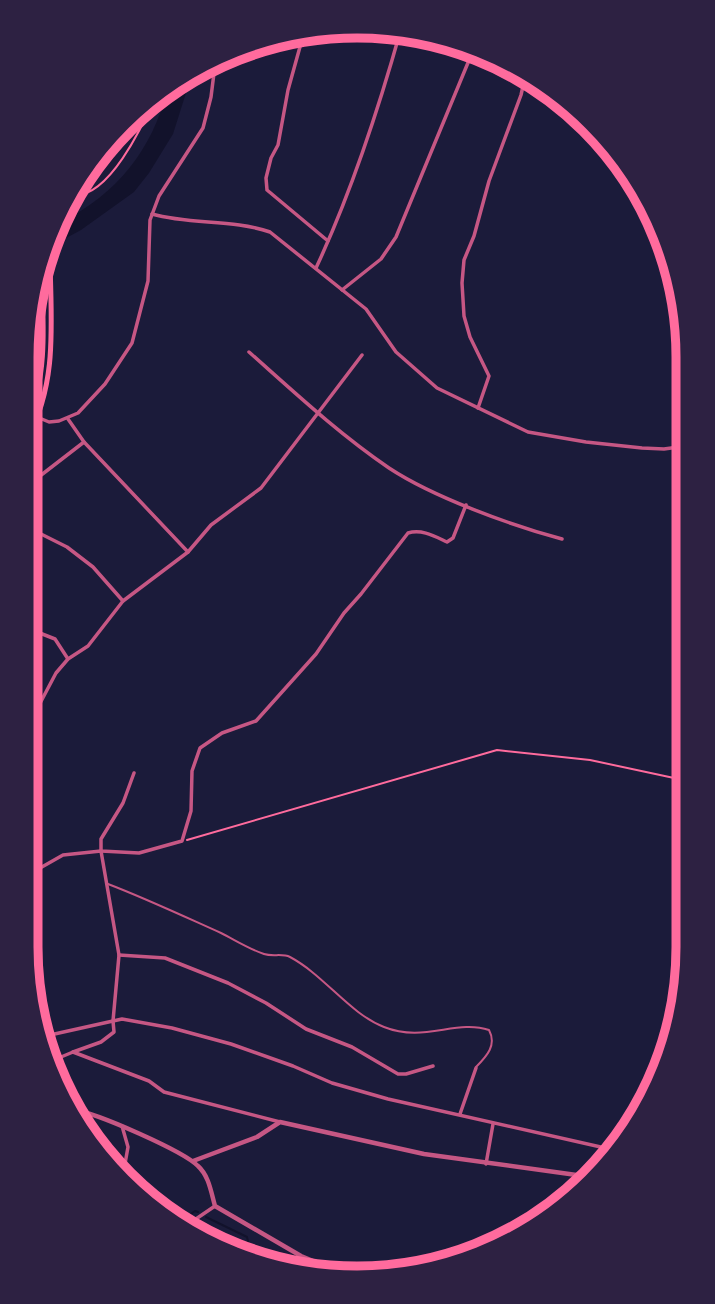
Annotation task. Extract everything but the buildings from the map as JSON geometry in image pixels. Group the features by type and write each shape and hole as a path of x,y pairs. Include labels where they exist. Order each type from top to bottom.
{"main road":[{"path":"39,418 45,397 51,342 50,271"},
{"path":"38,375 43,332 42,308"}],"street":[{"path":"316,268 342,214 397,41"},
{"path":"301,44 288,90 278,145 268,168 267,190 329,242"},
{"path":"342,290 381,259 396,237 470,59"},
{"path":"39,418 49,422 68,419 93,400 132,343 148,281 152,214 159,196 203,128 214,72"},
{"path":"478,408 489,376 470,337 464,316 464,260 523,85"},
{"path":"152,214 170,219 251,226 270,232 366,309 396,352 430,383 528,432 586,442 664,449 676,447"},
{"path":"249,352 342,433 413,482 466,505 562,539"},
{"path":"38,707 56,673 68,659 88,646 123,601 188,552 211,525 261,488 362,355"},
{"path":"68,419 84,442 188,552"},
{"path":"38,478 84,442"},
{"path":"38,869 63,855 101,851 139,853 182,841 191,811 192,771 200,748 222,733 256,721 316,654 344,613 408,533 424,532 447,542 453,538 466,505"},
{"path":"38,532 67,547 93,567 123,601"},
{"path":"38,632 55,639 68,659"},
{"path":"59,1058 101,1042 114,1032 119,955 101,839 123,803 134,774"},
{"path":"119,955 165,958 228,983 306,1029 352,1047 397,1074 432,1066"},
{"path":"51,1035 122,1020 184,1031 231,1044 332,1083 388,1099 605,1148"},
{"path":"73,1052 149,1081 164,1092 280,1122 424,1154 579,1176"},
{"path":"460,1114 476,1068"},
{"path":"86,1114 122,1126 192,1161 206,1176 215,1206 301,1256 318,1263"},
{"path":"192,1161 257,1137 280,1122"},
{"path":"486,1164 493,1124"},
{"path":"122,1126 128,1147 125,1164"},
{"path":"194,1220 215,1206"}],"lane":[{"path":"108,884 154,902 266,955 290,957 323,979 369,1020 384,1027 406,1034 482,1027 489,1030 492,1036 490,1054 476,1068"}],"path":[{"path":"84,193 98,186 131,148 144,121"},
{"path":"182,841 497,750 590,760 676,778"}],"shaded area":[{"path":"188,87 173,134 134,192 81,230 61,241 71,217 99,198 129,168 142,151 163,104"}],"waterway":[{"path":"187,1217 198,1212"},
{"path":"206,1217 247,1237 249,1247"}]}
